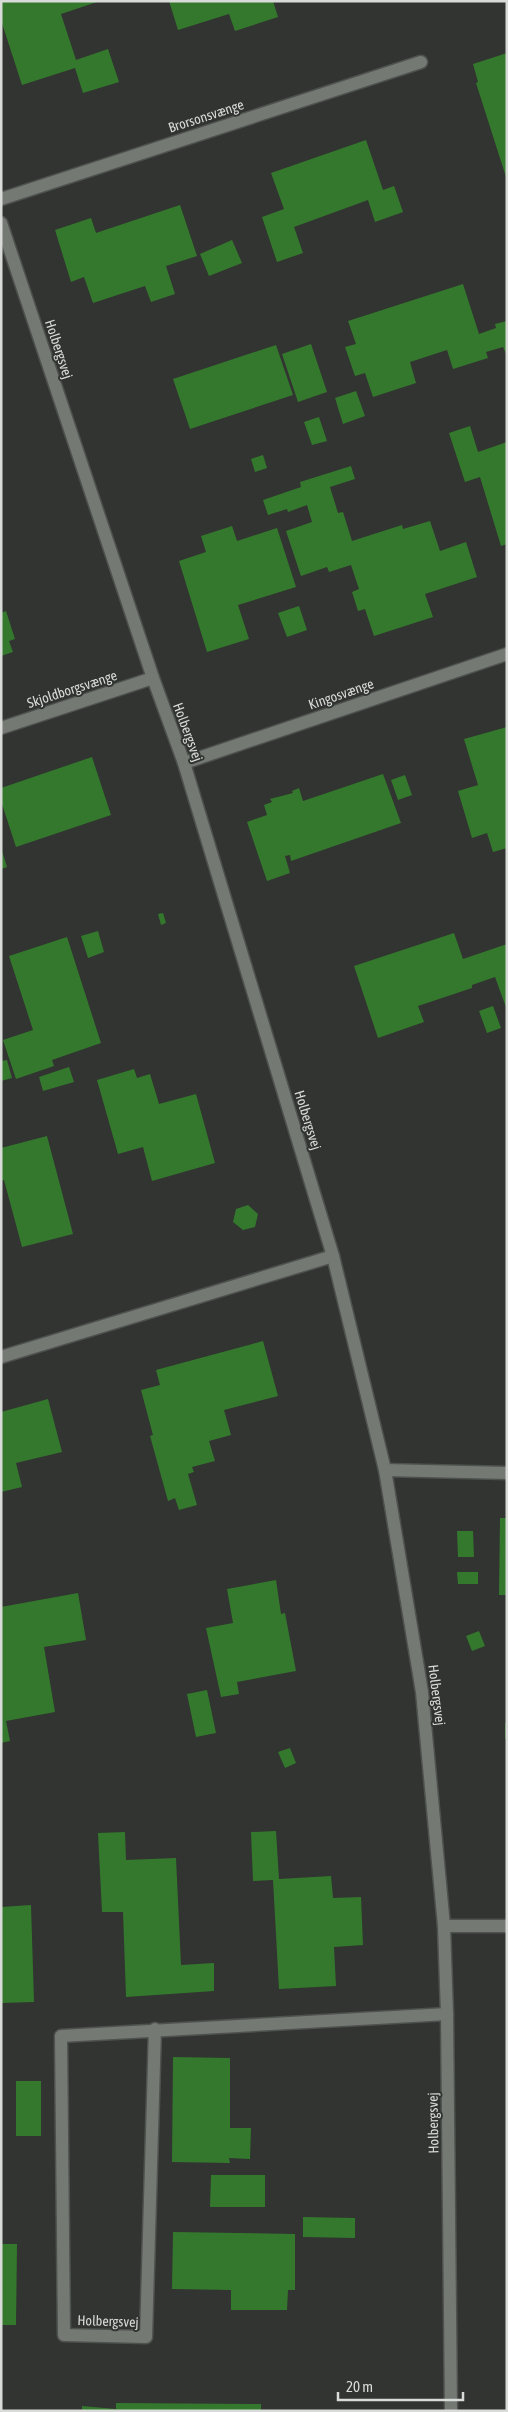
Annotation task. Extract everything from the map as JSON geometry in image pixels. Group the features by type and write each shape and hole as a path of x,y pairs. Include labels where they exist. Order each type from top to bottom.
{"street":[{"name":"Brorsonsvænge","path":"1,200 421,62"},
{"name":"Holbergsvej","path":"1,223 152,678 184,762 333,1256 385,1470 422,1692 444,1926 447,2014 451,2411"},
{"name":"Kingosvænge","path":"184,762 507,654"},
{"name":"Skjoldborgsvænge","path":"1,728 152,678"},
{"path":"1,1357 333,1256"},
{"path":"385,1470 507,1473"},
{"path":"444,1926 507,1926"},
{"name":"Holbergsvej","path":"155,2029 146,2337 64,2335 61,2036 155,2029 447,2014"}],"building":[{"path":"1,1 100,1 61,14 76,60 108,49 119,82 83,93 75,68 22,85 1,20"},
{"path":"169,1 273,1 278,17 235,31 229,14 178,30"},
{"path":"507,53 506,177 476,83 478,82 473,64"},
{"path":"366,140 383,190 394,186 403,212 375,222 368,200 294,227 303,253 277,262 262,217 284,209 271,173"},
{"path":"180,205 197,256 166,266 175,294 151,302 145,286 93,303 84,277 71,282 55,230 91,218 96,233"},
{"path":"232,240 242,263 209,276 200,254"},
{"path":"463,284 479,334 496,328 495,324 507,321 507,356 503,347 486,352 488,358 453,369 447,350 410,362 416,383 373,397 365,373 355,376 345,347 356,344 348,321"},
{"path":"311,344 327,392 298,402 282,354"},
{"path":"276,345 293,395 190,429 173,379"},
{"path":"356,391 365,416 343,424 335,398"},
{"path":"319,417 327,441 312,445 304,422"},
{"path":"470,426 478,452 507,442 507,544 501,546 480,477 465,482 449,433"},
{"path":"263,455 267,468 255,472 251,459"},
{"path":"351,466 355,479 330,487 338,513 343,512 352,541 402,525 403,529 430,521 440,551 466,542 477,577 425,594 433,617 374,636 365,609 358,611 352,592 359,589 351,565 329,572 327,567 301,576 286,531 312,522 307,505 288,512 287,509 268,515 263,500 301,487 300,482"},
{"path":"232,526 237,541 277,528 296,587 238,605 249,639 207,652 179,561 206,552 201,536"},
{"path":"299,606 307,630 287,637 278,613"},
{"path":"6,611 15,639 9,641 13,652 1,656 1,613"},
{"path":"507,727 507,848 493,852 487,833 472,838 458,791 478,785 464,739"},
{"path":"92,757 111,815 16,847 1,801 1,788"},
{"path":"383,774 401,823 291,861 290,855 285,856 290,873 267,881 247,822 267,815 264,805 272,802 270,799 293,793 292,791 299,788 303,801"},
{"path":"405,775 412,795 398,800 391,780"},
{"path":"1,848 7,867 1,869"},
{"path":"163,913 166,923 161,925 158,914"},
{"path":"98,931 104,952 88,958 81,936"},
{"path":"454,933 463,959 507,944 507,1010 495,977 472,985 472,988 418,1006 424,1022 378,1038 354,966"},
{"path":"67,937 101,1043 52,1060 54,1066 16,1079 3,1040 33,1030 9,956"},
{"path":"493,1006 501,1028 487,1033 479,1011"},
{"path":"7,1060 12,1078 1,1081 1,1061"},
{"path":"69,1067 74,1082 43,1091 39,1077"},
{"path":"134,1069 137,1078 150,1074 159,1104 196,1094 215,1163 152,1181 143,1147 118,1154 97,1080"},
{"path":"47,1136 73,1234 22,1247 4,1180 1,1181 1,1148"},
{"path":"248,1205 258,1214 255,1227 243,1230 233,1222 236,1209"},
{"path":"263,1341 278,1396 224,1410 231,1435 209,1441 215,1461 192,1467 194,1472 188,1474 197,1505 179,1510 175,1498 168,1501 150,1436 153,1435 141,1390 160,1385 156,1370"},
{"path":"48,1399 62,1452 16,1463 22,1487 1,1492 1,1412"},
{"path":"500,1518 507,1518 507,1595 499,1595"},
{"path":"457,1531 473,1531 474,1557 458,1557"},
{"path":"457,1572 478,1572 478,1584 458,1584"},
{"path":"276,1580 281,1614 285,1613 296,1671 237,1682 239,1694 221,1697 206,1628 233,1623 227,1589"},
{"path":"78,1593 86,1640 44,1647 55,1712 6,1721 10,1741 1,1743 1,1607"},
{"path":"479,1631 485,1646 472,1651 466,1636"},
{"path":"207,1690 216,1733 196,1737 187,1694"},
{"path":"505,1723 507,1723 507,1739 505,1739"},
{"path":"290,1748 296,1763 285,1768 278,1752"},
{"path":"276,1831 279,1879 331,1876 333,1898 361,1897 363,1945 334,1947 336,1986 279,1989 273,1880 253,1881 251,1832"},
{"path":"125,1832 126,1860 176,1858 181,1965 214,1963 214,1991 126,1997 123,1912 102,1912 98,1833"},
{"path":"31,1905 34,2002 1,2003 1,1907"},
{"path":"173,2057 230,2058 230,2128 251,2128 250,2159 229,2158 230,2163 172,2162"},
{"path":"16,2081 41,2081 41,2136 16,2136"},
{"path":"211,2175 265,2175 265,2207 210,2207"},
{"path":"303,2217 355,2218 355,2238 303,2237"},
{"path":"173,2232 295,2234 295,2290 288,2290 287,2310 231,2310 231,2290 172,2289"},
{"path":"1,2244 17,2244 16,2325 1,2325"},
{"path":"116,2403 261,2404 261,2411 82,2411 82,2406 116,2409"}]}
